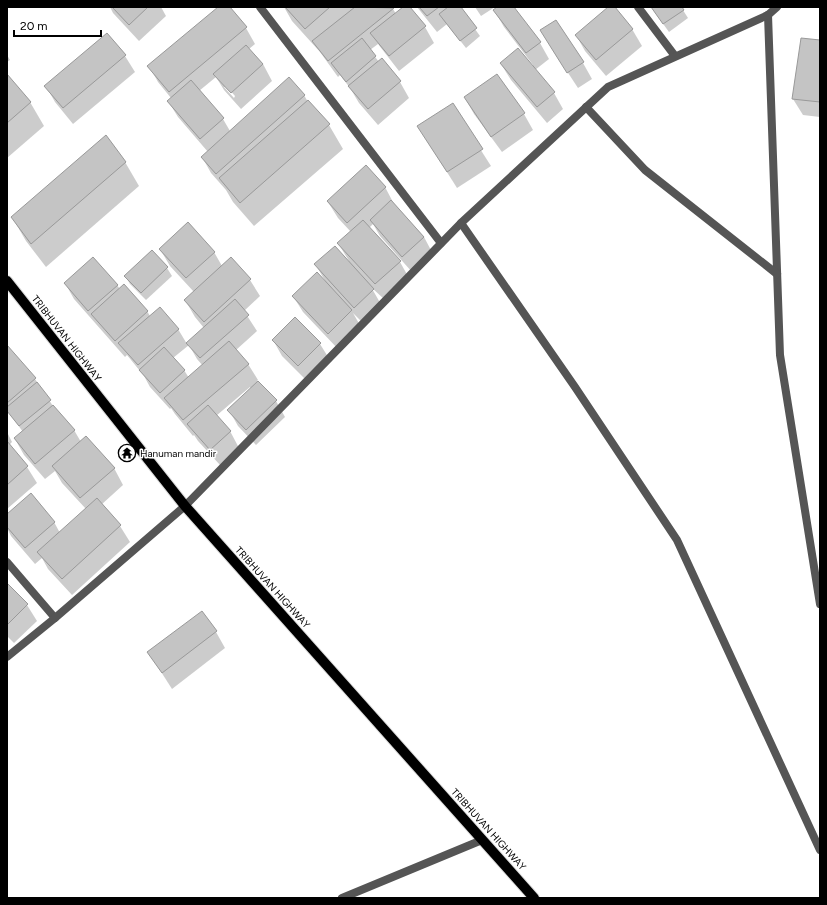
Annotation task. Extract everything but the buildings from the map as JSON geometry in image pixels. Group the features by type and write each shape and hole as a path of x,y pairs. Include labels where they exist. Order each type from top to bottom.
{"main road":[{"name":"TRIBHUVAN HIGHWAY","path":"7,281 185,506 534,898"}],"street":[{"path":"260,7 441,243"},
{"path":"638,7 676,56"},
{"path":"7,657 55,618 185,506 461,222 608,87 768,15 777,7"},
{"path":"768,15 780,355 820,604"},
{"path":"586,107 645,170 777,274"},
{"path":"461,222 575,386 678,540 820,850"},
{"path":"7,562 55,618"},
{"path":"342,898 482,840"}],"place":[{"name":"Hanuman mandir","path":"127,453"}]}
